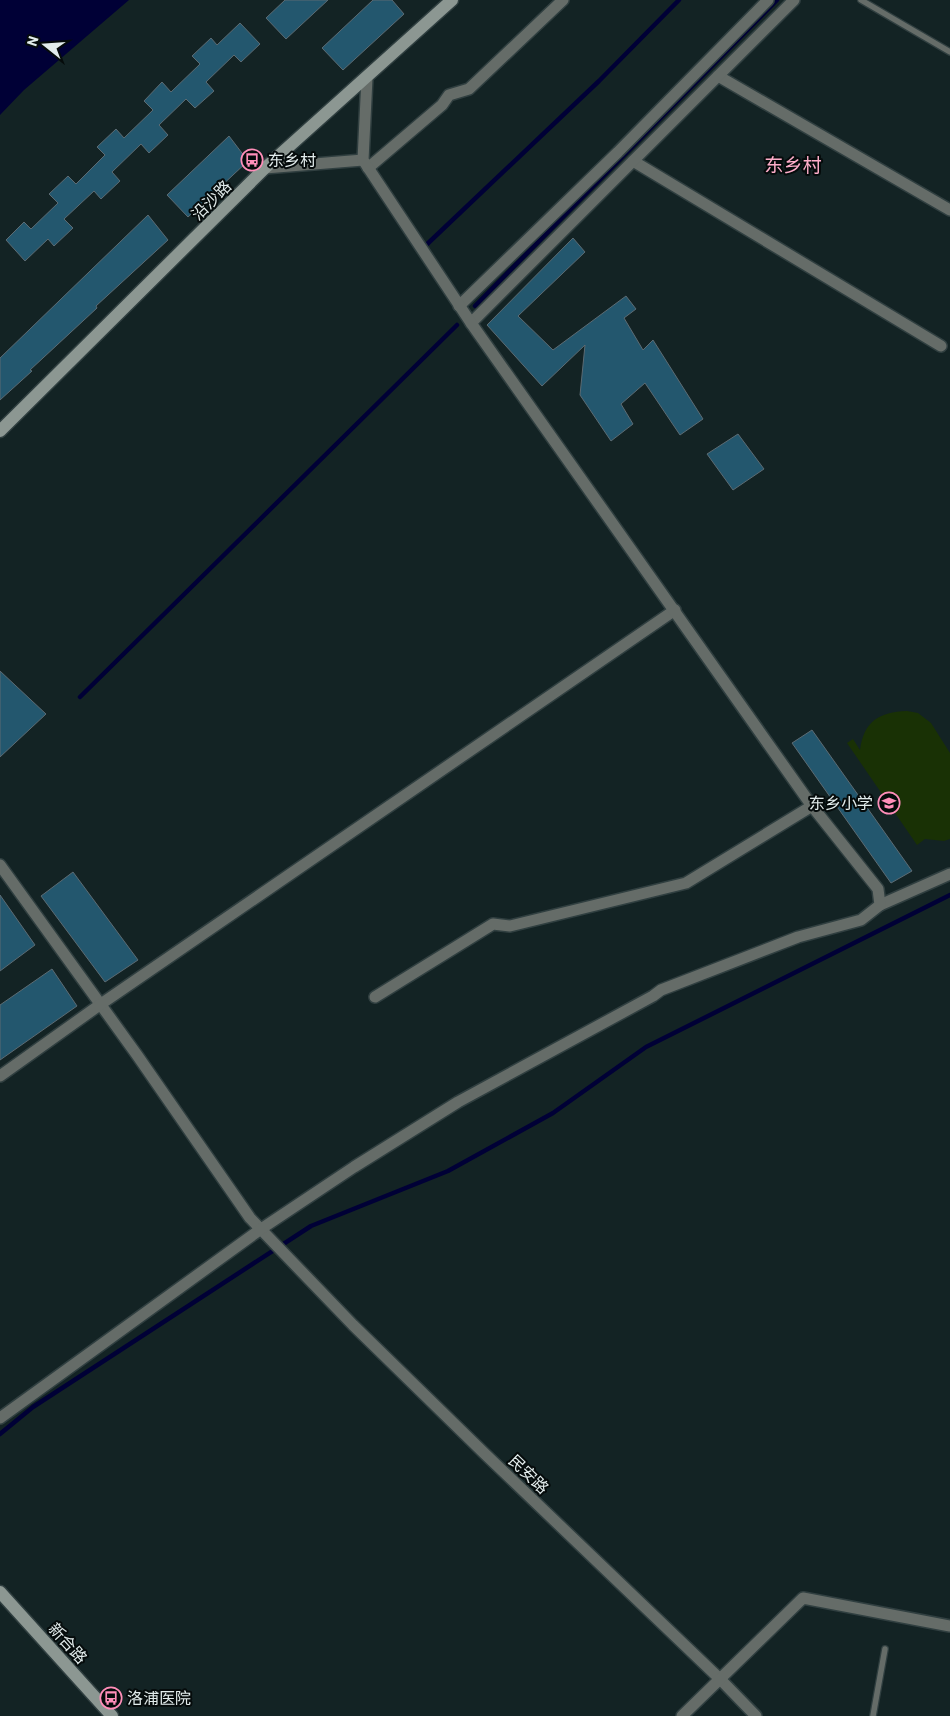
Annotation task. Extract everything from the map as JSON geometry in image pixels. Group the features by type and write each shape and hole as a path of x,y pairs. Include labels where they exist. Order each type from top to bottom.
{"street":[{"name":"沿沙路","path":"0,431 265,168 452,0"},
{"path":"265,168 365,164 442,105 449,95 469,89 563,0"},
{"path":"459,306 618,152 768,0"},
{"path":"471,323 794,0"},
{"path":"718,76 950,210"},
{"path":"367,78 365,164 459,306 812,806 878,889 880,905"},
{"path":"634,161 941,346"},
{"path":"0,1076 101,1004 675,610"},
{"path":"375,997 493,924 510,926 686,883 812,806"},
{"name":"民安路","path":"0,866 101,1004 250,1218 484,1453 720,1679 756,1716"},
{"path":"0,1418 261,1229 354,1167 458,1102 636,1006 661,990 733,964 798,937 861,920 880,905 950,874"},
{"name":"新合路","path":"0,1592 112,1716"},
{"path":"682,1716 803,1598 950,1626"}],"lane":[{"path":"860,0 950,52"},
{"path":"873,1716 885,1649"}],"green space":[{"path":"907,711 918,713 931,723 950,753 950,839 944,841 925,839 917,845 847,743 853,739 860,750 865,732 875,720 888,713"}],"shaded area":[{"path":"0,0 129,0 24,90 0,115"}],"building":[{"path":"285,0 328,0 286,39 266,18"},
{"path":"373,0 392,0 404,14 343,70 322,48"},
{"path":"240,23 260,44 241,62 234,55 206,82 214,91 195,108 186,99 159,125 168,135 149,153 141,144 112,172 120,181 101,199 94,191 64,219 73,228 54,246 48,239 25,261 6,240 24,222 31,229 58,203 49,194 68,176 76,184 105,155 97,147 116,129 124,138 153,110 144,101 162,82 171,92 200,64 192,56 211,38 217,45"},
{"path":"229,136 248,161 188,217 167,195"},
{"path":"148,215 168,240 96,306 97,308 0,400 0,358"},
{"path":"573,238 585,252 518,316 553,350 626,296 636,309 624,318 643,350 653,340 703,419 680,435 645,383 621,404 633,424 611,441 580,395 585,345 542,386 487,325"},
{"path":"738,434 764,469 733,490 707,454"},
{"path":"0,671 46,714 0,757"},
{"path":"812,730 912,871 891,883 792,743"},
{"path":"73,872 138,960 105,982 41,896"},
{"path":"0,895 35,945 0,971"},
{"path":"52,969 77,1006 0,1060 0,1005"}],"waterway":[{"path":"423,248 599,81 679,0"},
{"path":"475,306 777,0"},
{"path":"80,697 457,325"},
{"path":"0,1434 33,1407 311,1226 448,1171 553,1113 646,1047 950,895"}],"place":[{"name":"东乡村","path":"252,160"},
{"name":"东乡小学","path":"889,803"},
{"name":"洛浦医院","path":"111,1698"}],"district":[{"name":"东乡村","path":"793,165"}]}
